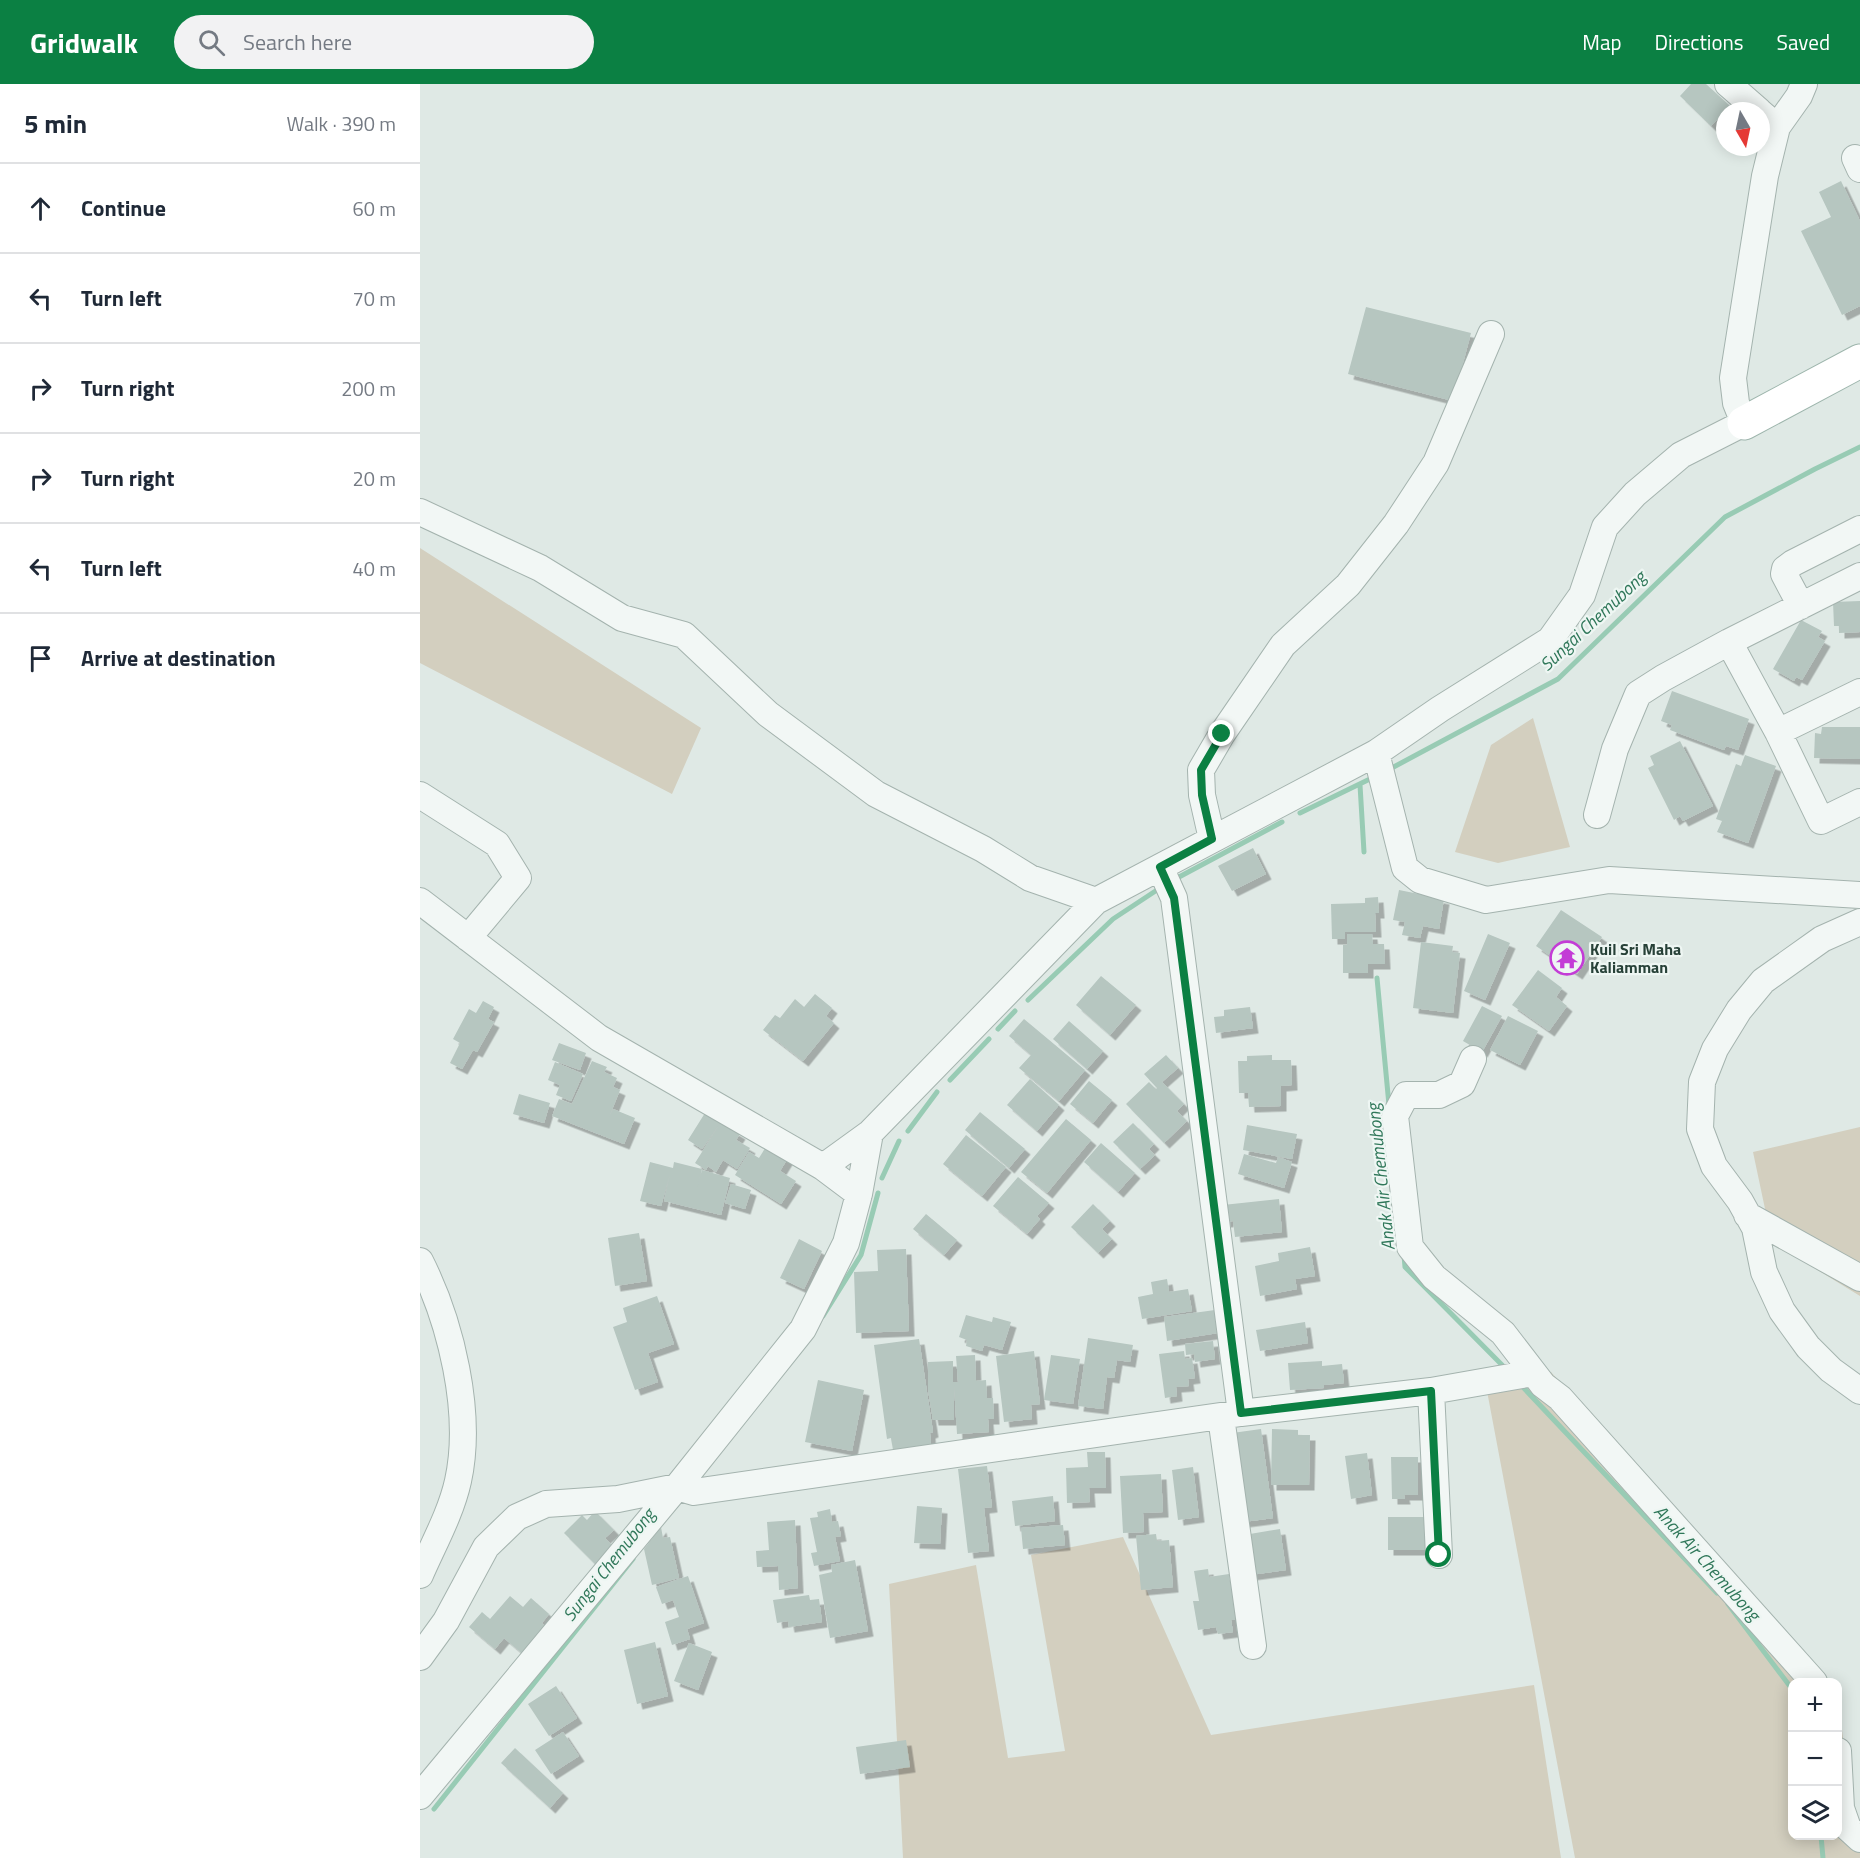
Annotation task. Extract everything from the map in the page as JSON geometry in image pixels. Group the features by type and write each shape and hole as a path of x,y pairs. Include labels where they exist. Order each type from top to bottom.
{"main road":[{"path":"1744,423 1860,361"}],"street":[{"path":"1728,84 1748,102"},
{"path":"1770,114 1799,96 1804,84"},
{"path":"823,1167 870,1133 1096,901 1212,839 1378,765 1440,709 1550,640 1582,595 1605,527 1635,494 1681,455 1744,423 1736,403 1733,378 1765,176 1765,156"},
{"path":"1212,839 1202,795 1201,770 1222,734 1283,645 1348,585 1396,524 1436,463 1491,334"},
{"path":"420,512 540,568 622,618 684,635 768,714 876,794 983,849 1030,878 1096,901"},
{"path":"1801,606 1784,574 1785,569 1792,563 1860,529"},
{"path":"1597,815 1615,749 1638,694 1729,642 1860,576"},
{"path":"1729,642 1778,732 1821,821 1860,802"},
{"path":"1778,732 1860,692"},
{"path":"1378,765 1404,868 1420,880 1486,900 1609,880 1860,895"},
{"path":"420,795 496,844 518,878 468,938"},
{"path":"1160,867 1174,898 1231,1415 1253,1647"},
{"path":"420,901 599,1038 823,1167 859,1194"},
{"path":"1860,922 1822,939 1763,981 1739,1010 1715,1049 1702,1082 1700,1130 1714,1167 1740,1201 1755,1228 1764,1272 1782,1311 1808,1347 1831,1370 1860,1392"},
{"path":"1473,1059 1462,1084 1439,1095 1406,1095 1395,1116 1410,1247 1434,1277 1503,1333 1543,1385 1560,1398 1810,1678"},
{"path":"420,1796 683,1489 803,1329 846,1244 859,1194 870,1133"},
{"path":"1747,1215 1860,1278"},
{"path":"420,1261 430,1280 458,1371 463,1438 458,1481 447,1514 420,1575"},
{"path":"420,1657 446,1622 486,1547 517,1517 546,1504 618,1499 1231,1415 1431,1391 1533,1373"},
{"path":"1431,1391 1439,1555"},
{"path":"1840,1786 1841,1808 1848,1828 1860,1839"}],"shaded area":[{"path":"420,548 701,728 672,794 420,663"},
{"path":"1533,718 1570,847 1498,863 1455,852 1491,745"},
{"path":"1860,1127 1860,1296 1772,1242 1753,1152"},
{"path":"1551,1372 1820,1678 1788,1678 1788,1840 1842,1840 1842,1730 1854,1821 1860,1820 1860,1858 1575,1858 1487,1391"},
{"path":"1123,1537 1211,1735 1534,1685 1561,1858 903,1858 889,1584 976,1565 1008,1758 1065,1751 1031,1555"}],"building":[{"path":"1691,84 1706,84 1726,102 1716,102 1716,121 1711,126 1680,96"},
{"path":"1841,181 1860,221 1860,306 1842,315 1801,231 1831,217 1819,192"},
{"path":"1366,307 1471,333 1453,401 1348,374"},
{"path":"1860,601 1860,632 1839,633 1839,626 1834,626 1833,602"},
{"path":"1801,620 1822,631 1818,637 1825,641 1802,680 1796,677 1794,681 1773,669"},
{"path":"1672,691 1749,719 1738,750 1726,746 1724,750 1670,730 1672,725 1661,721"},
{"path":"1822,727 1860,727 1860,759 1814,758 1815,733 1821,734"},
{"path":"1680,741 1713,806 1683,821 1680,816 1674,820 1648,768 1654,765 1650,756"},
{"path":"1745,755 1776,766 1748,843 1717,832 1722,821 1716,819 1736,764 1741,766"},
{"path":"1253,848 1266,874 1232,891 1218,866"},
{"path":"1399,890 1444,899 1439,929 1423,926 1420,938 1402,935 1405,922 1393,920"},
{"path":"1378,897 1379,913 1375,913 1376,932 1345,932 1345,939 1332,939 1331,904 1365,903 1365,898"},
{"path":"1561,910 1602,937 1577,974 1536,946"},
{"path":"1347,934 1372,934 1373,944 1384,944 1385,964 1368,964 1368,973 1343,973 1343,945 1347,945"},
{"path":"1488,934 1510,943 1485,1000 1464,991"},
{"path":"1421,942 1453,946 1452,952 1460,953 1453,1013 1413,1008"},
{"path":"1538,970 1562,988 1556,997 1567,1006 1549,1031 1512,1005"},
{"path":"1101,976 1136,1005 1110,1035 1076,1005"},
{"path":"815,994 832,1008 826,1016 834,1023 803,1061 763,1030 775,1015 780,1018 795,999 804,1007"},
{"path":"483,1001 494,1007 488,1019 494,1022 477,1052 473,1050 462,1069 450,1063 460,1043 453,1039 469,1009 476,1013"},
{"path":"1482,1006 1502,1016 1482,1052 1463,1041"},
{"path":"1250,1007 1253,1028 1216,1033 1214,1017 1224,1016 1224,1010"},
{"path":"1508,1016 1538,1031 1520,1065 1490,1050"},
{"path":"1024,1019 1085,1070 1059,1101 1019,1068 1031,1055 1009,1036"},
{"path":"1069,1021 1103,1051 1087,1069 1053,1039"},
{"path":"559,1043 586,1053 580,1070 552,1060"},
{"path":"1166,1055 1178,1068 1162,1082 1184,1104 1177,1111 1187,1121 1164,1143 1126,1104 1149,1082 1157,1088 1144,1074"},
{"path":"1272,1055 1272,1060 1291,1060 1292,1085 1281,1086 1281,1106 1249,1107 1248,1093 1239,1093 1238,1061 1247,1061 1247,1056"},
{"path":"592,1061 607,1067 604,1072 617,1078 613,1087 620,1090 609,1117 613,1109 635,1118 624,1144 552,1116 559,1099 572,1104"},
{"path":"555,1062 583,1074 571,1101 556,1095 560,1085 548,1080"},
{"path":"1030,1079 1059,1105 1037,1131 1007,1105"},
{"path":"1089,1081 1112,1100 1093,1123 1070,1104"},
{"path":"519,1094 550,1103 544,1123 513,1114"},
{"path":"980,1112 1025,1149 1009,1168 965,1130"},
{"path":"705,1113 740,1134 736,1140 750,1148 737,1169 723,1160 716,1172 708,1166 706,1170 695,1163 719,1125 702,1149 688,1140"},
{"path":"1066,1119 1091,1140 1047,1193 1021,1172"},
{"path":"1133,1123 1154,1144 1149,1149 1155,1155 1140,1169 1113,1142"},
{"path":"1247,1125 1297,1134 1292,1159 1243,1150"},
{"path":"966,1135 1006,1167 982,1196 943,1164"},
{"path":"1101,1143 1135,1173 1118,1192 1084,1162"},
{"path":"767,1145 788,1158 780,1171 796,1181 781,1204 735,1175 749,1152 759,1158"},
{"path":"1244,1154 1276,1163 1278,1157 1292,1162 1284,1188 1238,1174"},
{"path":"650,1162 673,1168 674,1162 702,1169 697,1189 702,1170 730,1178 721,1215 664,1201 670,1174 661,1206 640,1201"},
{"path":"1018,1177 1049,1203 1037,1216 1040,1219 1027,1234 993,1206"},
{"path":"731,1184 751,1190 745,1209 725,1203"},
{"path":"1279,1199 1282,1232 1235,1237 1233,1221 1225,1222 1223,1205"},
{"path":"1093,1204 1110,1221 1102,1229 1112,1239 1098,1253 1071,1227"},
{"path":"926,1214 957,1240 944,1255 913,1229"},
{"path":"639,1233 647,1281 615,1286 608,1238"},
{"path":"799,1239 822,1251 804,1289 780,1278"},
{"path":"1310,1247 1315,1276 1295,1279 1297,1289 1260,1296 1255,1266 1279,1261 1278,1253"},
{"path":"906,1249 909,1331 856,1333 854,1272 878,1271 877,1250"},
{"path":"1167,1279 1169,1292 1188,1289 1192,1311 1142,1319 1138,1297 1153,1294 1151,1282"},
{"path":"657,1296 674,1344 648,1353 658,1382 635,1390 613,1327 627,1322 623,1308"},
{"path":"1215,1310 1218,1333 1167,1341 1164,1317"},
{"path":"966,1315 992,1322 993,1317 1011,1322 1002,1350 984,1345 982,1351 966,1346 967,1340 959,1337"},
{"path":"1305,1322 1308,1343 1260,1351 1256,1330"},
{"path":"1088,1338 1133,1345 1130,1362 1117,1360 1114,1378 1107,1377 1103,1409 1078,1406"},
{"path":"919,1339 933,1432 930,1433 931,1445 893,1450 891,1438 887,1439 874,1345"},
{"path":"1213,1341 1215,1359 1195,1362 1194,1354 1186,1355 1185,1344"},
{"path":"1034,1351 1040,1404 1031,1405 1032,1419 1004,1422 996,1356"},
{"path":"1184,1351 1185,1359 1192,1358 1195,1378 1188,1379 1189,1386 1176,1387 1177,1396 1165,1398 1159,1354"},
{"path":"975,1355 976,1381 986,1380 987,1398 993,1398 994,1419 988,1419 989,1432 957,1434 954,1385 954,1420 933,1420 928,1390 928,1362 953,1361 953,1382 958,1382 956,1356"},
{"path":"1051,1355 1080,1359 1073,1404 1044,1400"},
{"path":"1322,1361 1322,1366 1342,1364 1344,1383 1324,1385 1324,1388 1290,1390 1288,1363"},
{"path":"818,1380 864,1390 852,1451 805,1442"},
{"path":"1261,1429 1273,1518 1243,1522 1225,1434"},
{"path":"1272,1429 1298,1430 1298,1435 1310,1435 1309,1485 1271,1485"},
{"path":"1087,1452 1105,1452 1106,1488 1089,1488 1090,1502 1067,1503 1066,1468 1088,1467"},
{"path":"1367,1453 1372,1495 1351,1499 1345,1456"},
{"path":"1391,1457 1418,1457 1418,1495 1404,1495 1405,1499 1392,1499"},
{"path":"987,1466 992,1507 984,1508 989,1551 968,1553 958,1469"},
{"path":"1193,1467 1199,1517 1178,1520 1172,1470"},
{"path":"1161,1474 1163,1512 1143,1513 1144,1532 1123,1533 1120,1476"},
{"path":"1053,1496 1055,1521 1015,1526 1012,1501"},
{"path":"917,1506 942,1508 940,1544 914,1543"},
{"path":"830,1509 832,1522 838,1521 841,1536 835,1537 840,1561 814,1566 811,1553 817,1552 810,1518 818,1517 817,1512"},
{"path":"595,1511 614,1530 605,1538 614,1547 596,1565 564,1533 582,1515 587,1520"},
{"path":"1388,1517 1425,1517 1425,1550 1388,1550"},
{"path":"795,1520 798,1588 779,1590 778,1566 757,1567 756,1551 769,1550 767,1522"},
{"path":"1063,1525 1065,1545 1023,1549 1021,1528"},
{"path":"661,1527 663,1538 670,1537 679,1578 652,1585 644,1549"},
{"path":"1280,1529 1286,1570 1250,1575 1244,1535"},
{"path":"1156,1534 1157,1541 1169,1540 1173,1587 1141,1590 1136,1536"},
{"path":"855,1560 868,1631 830,1638 819,1575 832,1572 831,1565"},
{"path":"1208,1569 1209,1577 1229,1574 1235,1620 1231,1620 1233,1632 1218,1634 1216,1627 1198,1630 1193,1601 1199,1601 1194,1571"},
{"path":"688,1576 704,1623 687,1629 690,1639 672,1645 665,1622 679,1617 673,1600 662,1604 656,1587"},
{"path":"809,1595 810,1600 819,1599 822,1622 789,1627 788,1621 777,1623 773,1600"},
{"path":"510,1596 523,1607 531,1598 549,1614 542,1623 547,1628 524,1655 504,1638 495,1649 469,1627 482,1612 490,1619"},
{"path":"655,1642 668,1696 637,1704 624,1650"},
{"path":"689,1643 712,1652 698,1690 674,1681"},
{"path":"556,1686 577,1718 549,1736 528,1704"},
{"path":"563,1732 579,1756 551,1774 535,1750"},
{"path":"906,1740 910,1767 860,1774 856,1747"},
{"path":"515,1748 563,1793 550,1808 501,1763"}],"waterway":[{"name":"Sungai Chemubong","path":"1388,770 1558,679 1725,517 1860,447"},
{"name":"Sungai Chemubong","path":"1300,813 1374,777"},
{"name":"Anak Air Chemubong","path":"1360,785 1364,852"},
{"name":"Sungai Chemubong","path":"1179,877 1282,822"},
{"name":"Sungai Chemubong","path":"1028,1000 1113,919 1157,890"},
{"name":"Anak Air Chemubong","path":"1377,978 1389,1105"},
{"name":"Sungai Chemubong","path":"998,1029 1015,1011"},
{"name":"Sungai Chemubong","path":"950,1080 989,1039"},
{"name":"Sungai Chemubong","path":"908,1131 937,1092"},
{"name":"Sungai Chemubong","path":"882,1178 899,1141"},
{"name":"Sungai Chemubong","path":"823,1316 861,1255 878,1193"},
{"name":"Anak Air Chemubong","path":"1404,1255 1405,1267 1505,1368"},
{"name":"Anak Air Chemubong","path":"1520,1384 1717,1593"},
{"name":"Sungai Chemubong","path":"434,1809 633,1559"},
{"name":"Anak Air Chemubong","path":"1728,1604 1788,1684"},
{"name":"Anak Air Chemubong","path":"1821,1840 1823,1858"}],"place":[{"name":"Kuil Sri Maha Kaliamman","path":"1567,958"}],"route":[{"path":"1222,734 1201,770 1202,795 1212,839 1160,867 1174,898 1241,1413 1431,1391 1439,1555"}]}
